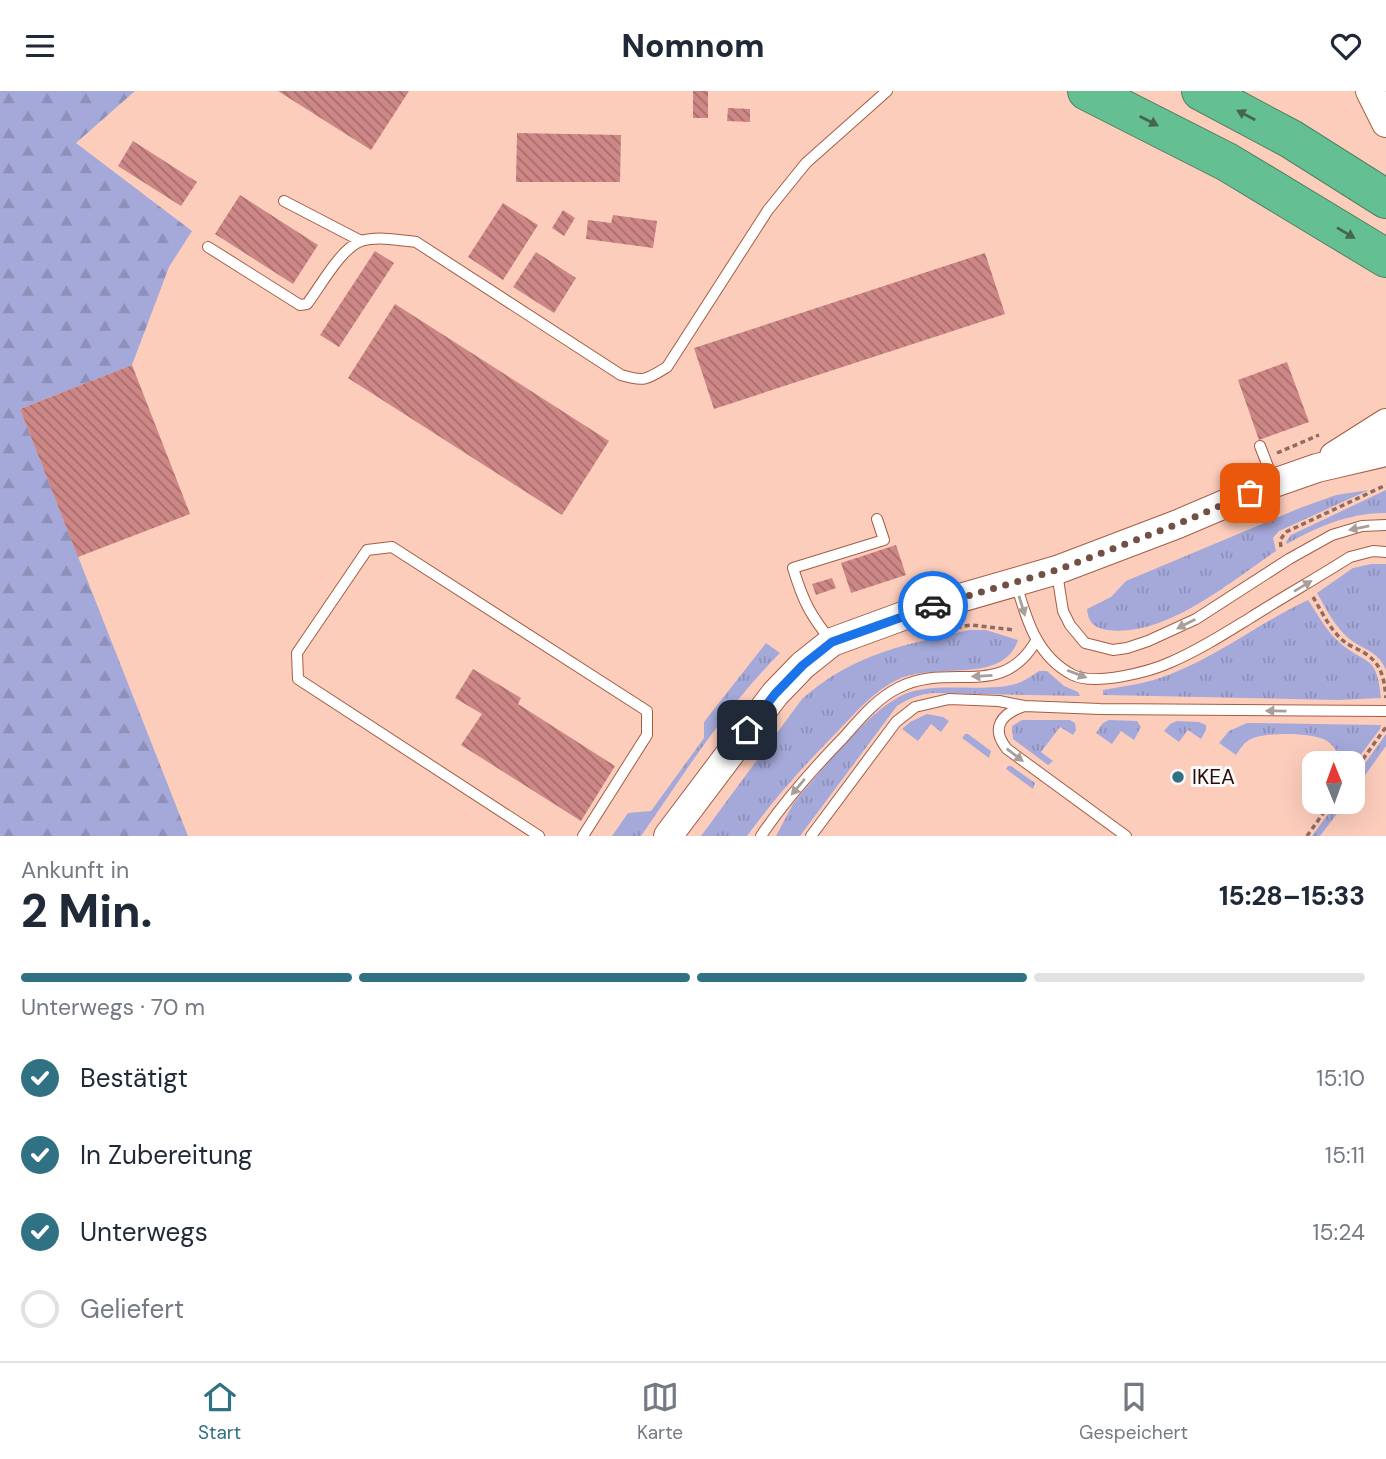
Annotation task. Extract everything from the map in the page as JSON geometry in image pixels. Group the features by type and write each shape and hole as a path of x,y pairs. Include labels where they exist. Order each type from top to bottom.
{"highway":[{"path":"1087,91 1227,162 1386,258"},
{"path":"1201,91 1292,139 1386,199"},
{"path":"1292,139 1386,171"}],"street":[{"path":"1370,91 1386,123"},
{"path":"1317,468 1386,423"},
{"path":"668,836 775,694 803,665 832,642 922,609 1057,570 1317,468 1386,452"}],"lane":[{"path":"208,247 300,305 307,304 341,257 350,247 361,241 382,239 416,242 621,375 639,381 667,367 768,210 806,163 887,91"},
{"path":"284,201 361,241"},
{"path":"1260,446 1274,483"},
{"path":"832,642 804,605 793,568 884,540 877,519"},
{"path":"1057,570 1063,611 1070,625 1085,643 1113,650 1161,636 1196,619 1289,559 1332,535 1362,526 1386,525"},
{"path":"539,836 298,679 297,653 367,550 392,547 647,711 647,735 583,836"},
{"path":"1016,583 1029,628 1036,641 1054,661 1073,676 1095,680 1169,663 1203,646 1350,557 1373,551 1386,552"},
{"path":"761,836 796,787 877,702 897,688 919,679 1000,675 1018,666 1036,641"},
{"path":"810,836 896,722 915,707 949,699 1100,709 1386,711"},
{"path":"1024,706 1011,711 1000,722 999,735 1007,749 1126,836"}],"path":[{"path":"1281,547 1280,540 1286,532 1386,485"},
{"path":"1313,597 1334,630 1346,643 1378,663 1384,677 1386,698"},
{"path":"945,630 971,625 1015,630"},
{"path":"1365,756 1386,727"},
{"path":"1307,836 1323,814"}],"green space":[{"path":"0,91 135,91 76,143 192,231 169,267 132,365 20,409 188,836 0,836"},
{"path":"1369,490 1279,531 1273,538 1276,551 1218,592 1174,617 1129,630 1107,630 1092,624 1087,609 1111,597 1126,581 1300,508 1336,495"},
{"path":"1386,490 1386,513 1360,515 1335,522 1287,544 1291,535"},
{"path":"1386,564 1386,670 1378,657 1350,640 1341,630 1317,593 1353,568"},
{"path":"1308,600 1333,636 1372,666 1379,683 1381,698 1338,700 1103,695 1103,690 1154,680 1189,666"},
{"path":"969,630 986,630 1018,640 1010,654 998,663 984,668 914,674 890,684 866,702 814,756 747,836 701,836 802,699 821,683 881,653"},
{"path":"766,643 780,653 724,718 641,836 612,836 628,813 651,811 704,738 704,722"},
{"path":"1039,671 1047,671 1080,696 934,693 910,699 897,706 800,836 776,836 793,804 853,735 884,707 914,691 998,687 1021,682"},
{"path":"927,714 949,721 941,732 931,724 918,741 902,729 910,722"},
{"path":"1022,720 1070,720 1075,723 1076,730 1073,735 1060,727 1041,752 1053,761 1048,765 1013,739 1012,726"},
{"path":"1109,720 1137,721 1141,727 1134,740 1121,731 1112,744 1096,733 1103,723"},
{"path":"1177,721 1199,722 1206,725 1206,730 1201,739 1188,730 1179,742 1164,731"},
{"path":"1247,723 1381,725 1364,751 1336,751 1330,743 1321,738 1289,734 1251,739 1236,755 1219,743 1229,731"},
{"path":"965,734 991,751 989,758 962,738"},
{"path":"1386,734 1386,746 1365,775 1365,763"},
{"path":"1008,766 1035,783 1033,789 1006,769"},
{"path":"1328,814 1337,814 1320,836 1312,836"}],"building":[{"path":"278,91 409,91 371,150"},
{"path":"693,91 708,91 708,118 693,118"},
{"path":"728,108 750,109 750,122 727,121"},
{"path":"517,133 621,135 620,182 516,182"},
{"path":"133,141 197,182 181,206 118,166"},
{"path":"240,195 318,245 293,284 215,234"},
{"path":"503,203 538,225 503,280 468,257"},
{"path":"563,210 575,218 564,236 552,228"},
{"path":"613,215 657,221 653,248 586,239 588,220 611,223"},
{"path":"375,251 394,263 339,347 320,335"},
{"path":"536,252 576,278 554,313 513,287"},
{"path":"985,253 1005,314 714,409 694,348"},
{"path":"395,304 609,441 562,515 348,378"},
{"path":"1287,362 1309,422 1259,440 1238,380"},
{"path":"132,365 190,514 78,557 20,409"},
{"path":"896,545 906,575 851,593 841,563"},
{"path":"832,578 836,588 816,595 812,584"},
{"path":"473,669 521,698 518,704 615,766 581,821 461,745 482,714 455,698"}],"way so far":[{"path":"933,606 1057,570 1178,524 1250,493"}],"place":[{"name":"IKEA","path":"1178,777"}],"route":[{"path":"747,730 775,694 803,665 832,642 933,606"}]}
